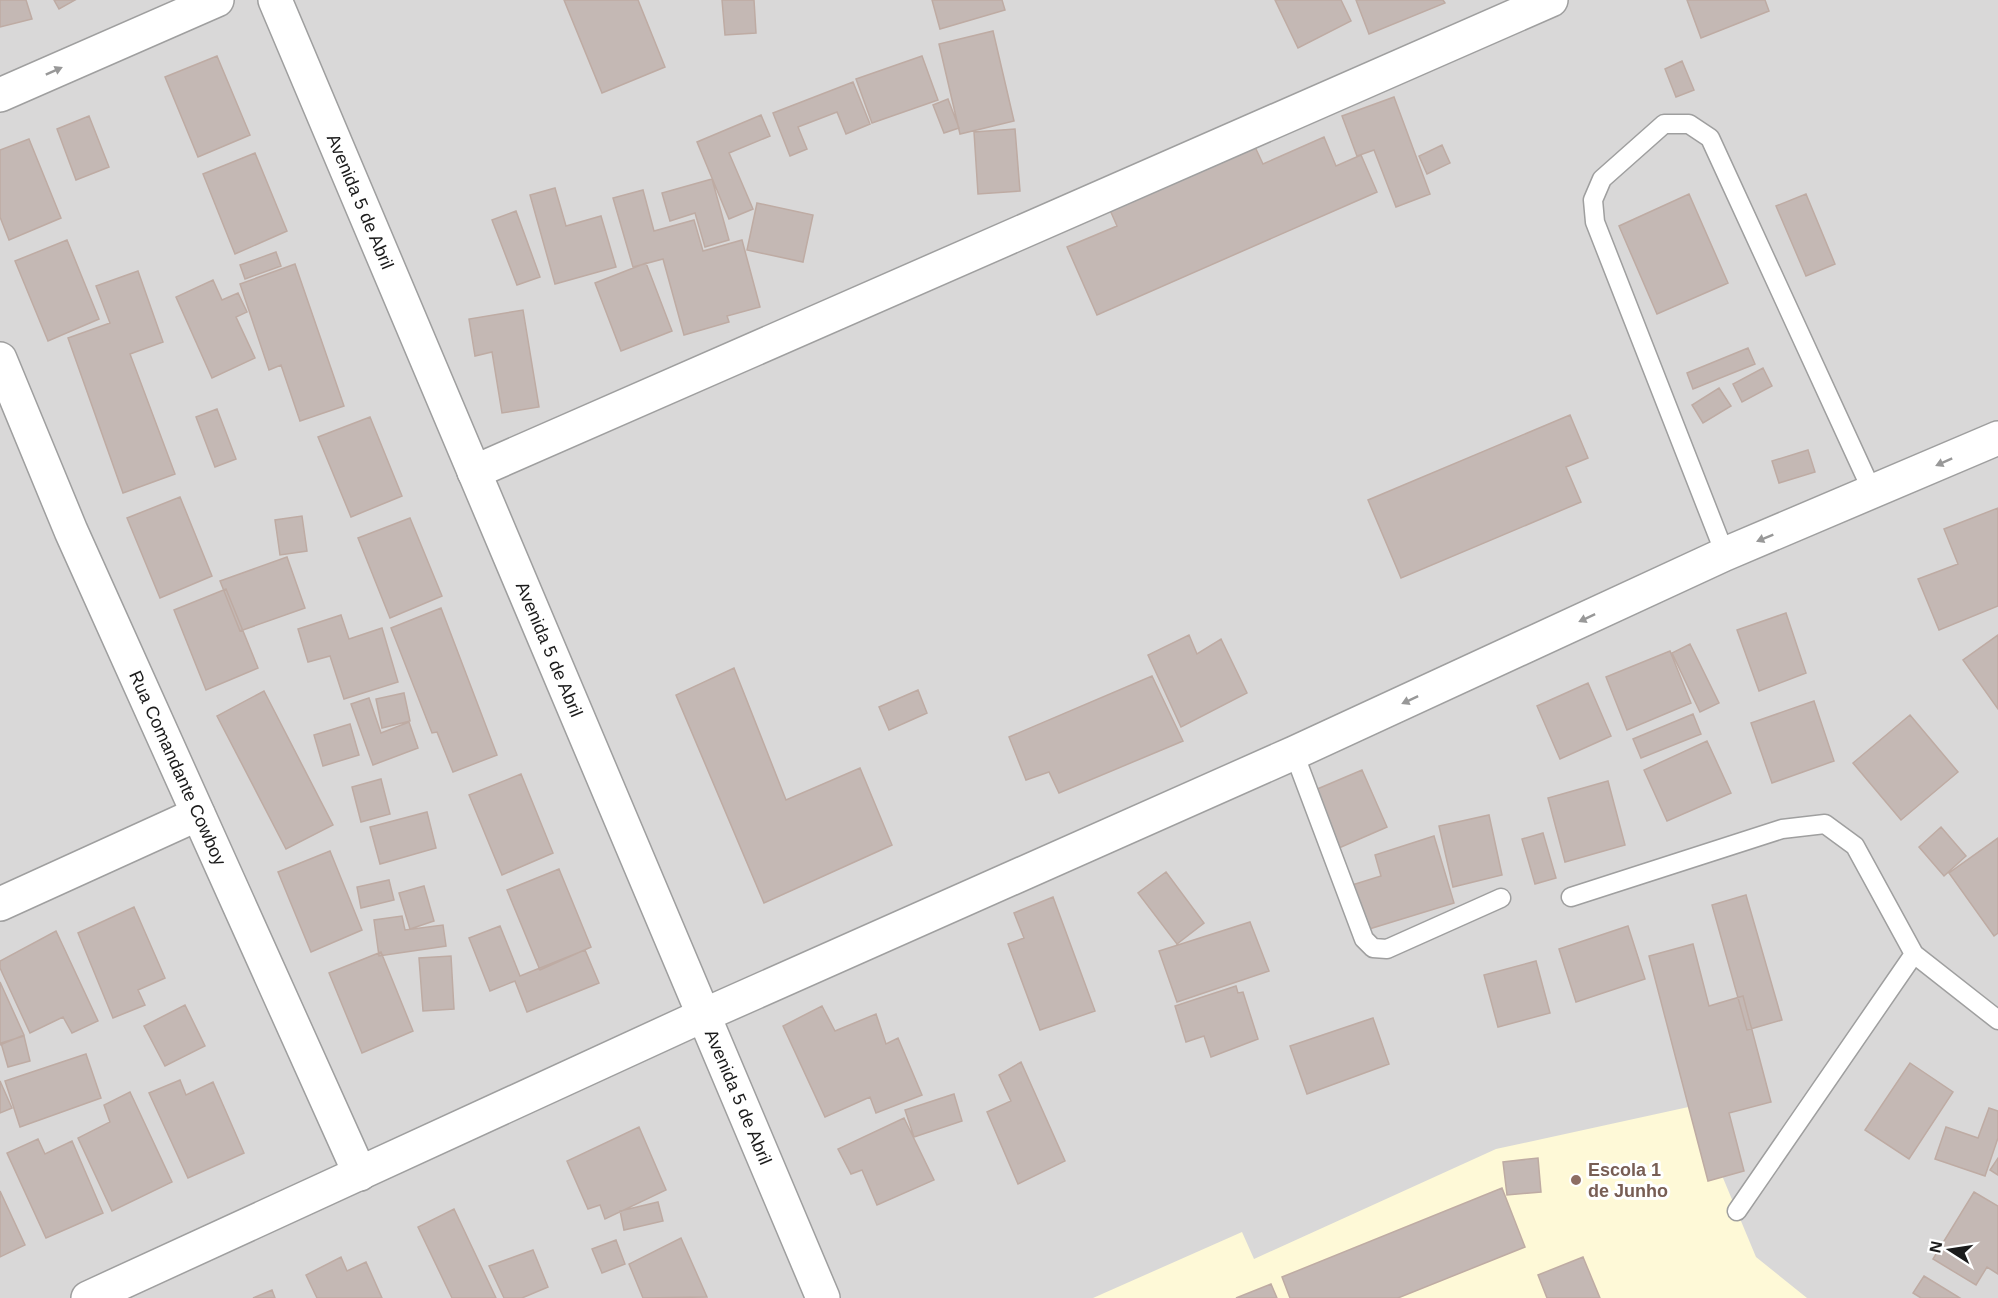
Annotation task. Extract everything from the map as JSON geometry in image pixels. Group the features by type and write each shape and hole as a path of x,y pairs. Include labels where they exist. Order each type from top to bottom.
{"street":[{"path":"0,95 217,0"},
{"name":"Avenida 5 de Abril","path":"275,0 824,1298"},
{"path":"474,472 1551,0"},
{"name":"Rua Comandante Cowboy","path":"0,359 71,531 360,1174"},
{"path":"88,1298 704,1015 1294,753 1725,554 1998,438"},
{"path":"0,904 198,814"}],"lane":[{"path":"1725,554 1595,222 1593,200 1602,179 1665,124 1689,124 1710,138 1873,493"},
{"path":"1294,753 1364,939 1373,948 1387,949 1501,898"},
{"path":"1571,897 1782,829 1825,824 1855,846 1914,954 1998,1020"},
{"path":"1737,1211 1914,954"}],"shaded area":[{"path":"0,0 1998,0 1998,1298 0,1298"},
{"name":"Escola 1 de Junho","path":"1693,1106 1756,1257 1807,1298 1093,1298 1242,1232 1254,1259 1496,1149"}],"building":[{"path":"0,0 26,0 32,19 0,27"},
{"path":"54,0 75,0 59,9"},
{"path":"564,0 638,0 665,67 602,93"},
{"path":"722,0 754,0 756,33 725,35"},
{"path":"932,0 1002,0 1005,10 940,29"},
{"path":"1275,0 1341,0 1351,21 1298,48"},
{"path":"1356,0 1443,0 1445,3 1369,34"},
{"path":"1687,0 1765,0 1769,11 1701,38"},
{"path":"993,31 1014,121 960,134 939,44"},
{"path":"217,56 250,135 198,157 165,77"},
{"path":"922,56 938,100 872,123 856,79"},
{"path":"1682,61 1694,90 1676,97 1665,69"},
{"path":"853,82 870,124 846,134 837,112 798,127 807,149 790,156 773,113"},
{"path":"1394,97 1430,194 1396,207 1374,150 1357,156 1342,116"},
{"path":"948,99 959,128 944,133 933,105"},
{"path":"761,115 770,136 729,153 753,209 729,219 697,142"},
{"path":"89,116 109,167 76,180 57,129"},
{"path":"1015,129 1020,191 978,194 974,132"},
{"path":"1324,137 1336,166 1361,155 1377,192 1097,315 1067,247 1117,226 1110,210 1255,147 1263,164"},
{"path":"29,139 61,218 9,240 0,217 0,150"},
{"path":"1442,145 1450,163 1427,174 1419,156"},
{"path":"255,153 287,231 235,254 203,174"},
{"path":"712,179 729,240 705,247 695,213 670,221 662,193"},
{"path":"555,188 566,226 601,216 616,267 555,284 530,195"},
{"path":"643,190 654,231 694,220 703,251 742,240 760,307 727,316 729,322 684,335 663,259 633,267 613,198"},
{"path":"1689,194 1728,283 1657,314 1619,226"},
{"path":"1806,194 1835,264 1806,276 1776,206"},
{"path":"757,203 813,215 803,262 747,250"},
{"path":"516,211 540,277 517,285 492,220"},
{"path":"67,240 99,319 48,341 15,261"},
{"path":"276,252 281,266 245,279 240,265"},
{"path":"646,263 672,331 621,351 595,283"},
{"path":"295,264 344,406 300,421 281,365 269,370 240,284"},
{"path":"138,271 163,342 130,354 175,474 123,493 68,338 110,323 96,286"},
{"path":"213,280 222,300 238,293 247,312 236,317 255,358 212,378 176,297"},
{"path":"523,310 539,407 502,413 492,352 475,356 469,319"},
{"path":"1748,348 1755,364 1693,389 1687,373"},
{"path":"1763,368 1772,386 1742,402 1733,384"},
{"path":"1719,388 1731,406 1703,423 1692,405"},
{"path":"217,409 236,459 215,467 196,417"},
{"path":"1570,415 1588,458 1566,467 1581,502 1401,578 1368,500"},
{"path":"370,417 402,496 351,517 318,437"},
{"path":"1808,450 1815,472 1779,483 1772,461"},
{"path":"180,497 212,576 160,598 127,518"},
{"path":"1998,508 1998,606 1939,630 1918,579 1958,564 1944,529"},
{"path":"302,516 307,551 280,555 275,520"},
{"path":"410,518 442,596 390,618 358,538"},
{"path":"287,557 305,608 240,631 220,581"},
{"path":"226,589 258,668 206,690 174,610"},
{"path":"441,608 497,755 453,772 437,732 432,733 391,628"},
{"path":"1786,613 1806,673 1759,691 1737,630"},
{"path":"341,615 349,639 382,628 398,682 344,699 330,656 308,662 298,629"},
{"path":"1189,635 1197,654 1221,639 1247,693 1181,727 1148,655"},
{"path":"1998,635 1998,709 1963,660"},
{"path":"1690,644 1719,703 1700,712 1672,653"},
{"path":"1670,651 1691,703 1627,730 1606,677"},
{"path":"734,668 786,800 860,768 892,845 764,903 676,695"},
{"path":"1152,676 1183,741 1059,793 1049,772 1026,780 1009,737"},
{"path":"1588,683 1611,736 1560,759 1537,706"},
{"path":"918,690 927,713 889,730 879,707"},
{"path":"264,691 333,825 286,849 217,716"},
{"path":"404,693 410,721 382,728 376,699"},
{"path":"369,698 381,733 409,722 418,748 373,765 351,704"},
{"path":"1814,701 1834,761 1772,783 1751,723"},
{"path":"1693,714 1701,734 1641,758 1633,739"},
{"path":"1910,715 1958,772 1901,820 1853,763"},
{"path":"350,724 359,755 323,766 314,735"},
{"path":"1707,741 1731,793 1667,821 1644,770"},
{"path":"1362,770 1387,827 1339,848 1315,790"},
{"path":"521,774 553,853 502,875 469,795"},
{"path":"381,779 390,814 361,822 352,787"},
{"path":"1608,781 1625,845 1565,862 1548,798"},
{"path":"427,812 436,848 380,864 370,827"},
{"path":"1489,815 1502,875 1453,887 1439,826"},
{"path":"1941,827 1966,856 1944,876 1919,847"},
{"path":"1543,833 1556,878 1535,884 1522,839"},
{"path":"1434,836 1454,903 1366,930 1352,885 1381,876 1375,855"},
{"path":"1998,838 1998,933 1994,936 1949,873"},
{"path":"330,851 362,930 311,952 278,872"},
{"path":"559,869 591,947 540,970 507,890"},
{"path":"1166,872 1204,923 1177,944 1138,893"},
{"path":"389,880 394,900 361,908 357,887"},
{"path":"424,886 434,921 410,929 399,893"},
{"path":"1746,895 1782,1020 1747,1030 1712,905"},
{"path":"1053,897 1095,1011 1040,1030 1008,944 1024,938 1014,913"},
{"path":"134,907 165,978 138,990 145,1005 113,1018 78,933"},
{"path":"402,916 405,930 443,925 446,946 379,956 374,920"},
{"path":"1250,922 1269,971 1177,1002 1159,951"},
{"path":"500,926 520,976 585,950 599,983 527,1012 515,981 490,991 469,938"},
{"path":"1628,926 1645,979 1576,1002 1559,949"},
{"path":"56,931 98,1021 72,1033 63,1017 30,1033 0,968 0,961"},
{"path":"1693,944 1709,1006 1743,996 1771,1102 1729,1113 1744,1171 1708,1181 1649,956"},
{"path":"381,952 413,1031 362,1053 329,973"},
{"path":"451,956 454,1009 423,1011 419,958"},
{"path":"1536,961 1550,1013 1498,1027 1484,975"},
{"path":"0,982 24,1035 0,1045"},
{"path":"1236,986 1238,993 1243,992 1258,1039 1211,1057 1204,1036 1186,1042 1175,1006"},
{"path":"185,1005 205,1046 165,1066 144,1026"},
{"path":"822,1006 835,1031 876,1014 886,1044 898,1038 922,1095 876,1113 870,1097 825,1117 783,1026"},
{"path":"1373,1018 1389,1064 1307,1094 1290,1046"},
{"path":"24,1036 30,1061 8,1067 1,1043"},
{"path":"86,1054 101,1098 20,1127 5,1081"},
{"path":"1021,1062 1065,1161 1018,1184 987,1112 1011,1101 999,1075"},
{"path":"1910,1063 1953,1092 1909,1159 1865,1130"},
{"path":"180,1080 186,1095 213,1082 244,1153 188,1178 149,1093"},
{"path":"0,1081 12,1108 0,1113"},
{"path":"130,1092 172,1182 112,1211 78,1138 110,1122 104,1105"},
{"path":"954,1094 962,1121 914,1137 905,1110"},
{"path":"1989,1108 1998,1111 1998,1138 1985,1176 1935,1159 1946,1127 1978,1138"},
{"path":"904,1118 934,1180 877,1205 862,1170 851,1174 838,1149"},
{"path":"639,1127 666,1190 605,1219 600,1205 588,1209 567,1161"},
{"path":"38,1139 45,1154 72,1141 103,1213 46,1238 7,1153"},
{"path":"1538,1158 1541,1192 1507,1195 1503,1162"},
{"path":"1998,1158 1998,1175 1990,1170"},
{"path":"1502,1188 1525,1247 1398,1298 1290,1298 1282,1277"},
{"path":"0,1191 25,1245 0,1257"},
{"path":"1974,1192 1998,1206 1998,1274 1987,1267 1976,1285 1933,1259"},
{"path":"658,1202 663,1221 624,1230 620,1211"},
{"path":"454,1209 496,1298 452,1298 418,1227"},
{"path":"681,1238 707,1297 643,1298 629,1264"},
{"path":"616,1240 625,1264 602,1273 592,1249"},
{"path":"533,1250 548,1287 522,1298 504,1298 489,1266"},
{"path":"341,1257 347,1271 366,1262 382,1298 317,1298 306,1275"},
{"path":"1583,1257 1600,1298 1547,1298 1538,1275"},
{"path":"1924,1276 1960,1298 1921,1298 1913,1293"},
{"path":"1271,1284 1277,1298 1236,1298"},
{"path":"272,1290 275,1298 253,1298"}],"place":[{"name":"Escola 1 de Junho","path":"1576,1180"}]}
